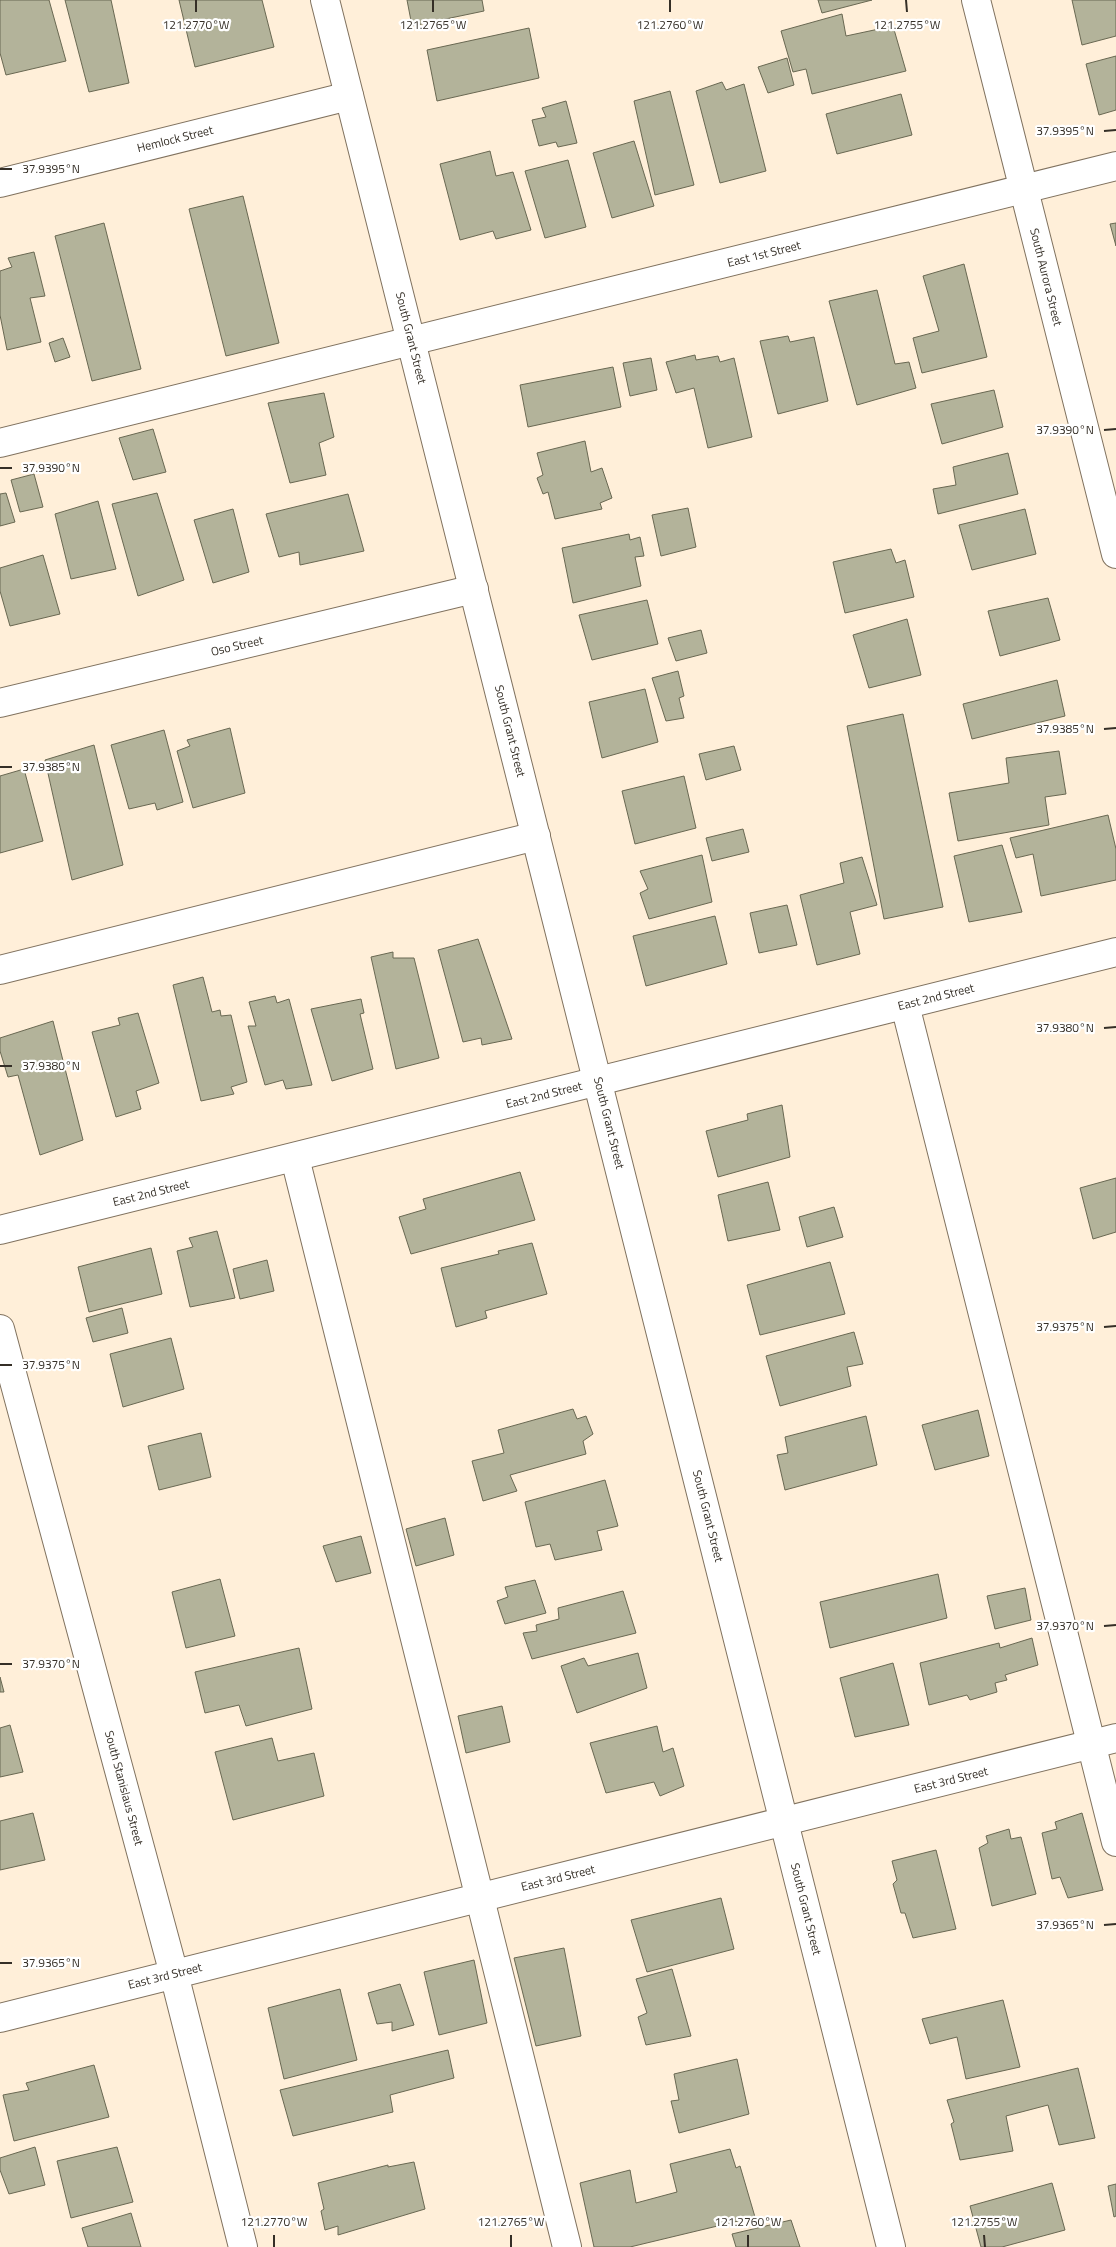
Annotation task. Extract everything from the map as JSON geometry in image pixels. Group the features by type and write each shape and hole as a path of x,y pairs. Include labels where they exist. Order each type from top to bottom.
{"street":[{"name":"South Grant Street","path":"326,0 891,2247"},
{"name":"South Aurora Street","path":"976,0 1116,554"},
{"name":"Hemlock Street","path":"0,183 349,96"},
{"name":"East 1st Street","path":"0,443 1116,166"},
{"name":"Oso Street","path":"0,703 474,589"},
{"path":"0,970 536,836"},
{"name":"East 2nd Street","path":"0,1230 1116,952"},
{"path":"905,1005 1104,1741 1116,1842"},
{"path":"295,1158 567,2247"},
{"name":"South Stanislaus Street","path":"0,1329 174,1974 243,2247"},
{"name":"East 3rd Street","path":"0,2018 1104,1741"}],"building":[{"path":"0,0 49,0 66,61 6,75 0,53"},
{"path":"65,0 111,0 129,83 89,92"},
{"path":"179,0 262,0 274,47 195,67"},
{"path":"407,0 482,0 484,11 412,26"},
{"path":"818,0 872,0 822,13"},
{"path":"1072,0 1116,0 1116,36 1082,45"},
{"path":"842,14 846,36 893,26 906,71 812,94 806,69 793,72 781,31"},
{"path":"529,28 539,78 437,101 427,50"},
{"path":"1116,56 1116,110 1099,115 1086,64"},
{"path":"787,58 794,85 768,93 758,67"},
{"path":"722,82 726,90 744,84 766,171 720,183 696,91"},
{"path":"670,91 694,185 655,195 634,101"},
{"path":"901,94 912,135 837,154 826,114"},
{"path":"566,101 577,143 558,147 556,142 539,146 532,120 546,117 542,108"},
{"path":"634,141 654,206 612,218 593,153"},
{"path":"490,151 496,176 513,172 531,230 496,239 493,231 460,240 440,164"},
{"path":"568,160 586,227 545,238 525,171"},
{"path":"243,196 279,343 226,356 189,209"},
{"path":"104,223 141,369 92,381 55,236"},
{"path":"1116,223 1116,246 1110,224"},
{"path":"34,252 45,296 30,298 41,342 7,350 0,315 0,271 12,267 8,258"},
{"path":"964,264 987,357 922,373 913,338 939,331 923,276"},
{"path":"877,290 895,364 909,362 916,388 857,405 829,301"},
{"path":"788,336 790,342 814,337 828,401 778,414 760,341"},
{"path":"63,338 70,357 55,362 49,343"},
{"path":"695,355 696,360 718,356 720,362 734,358 752,437 708,448 694,388 676,393 666,362"},
{"path":"651,358 657,390 630,396 623,363"},
{"path":"613,367 621,407 528,427 520,385"},
{"path":"994,390 1003,427 942,444 931,404"},
{"path":"324,393 334,437 319,443 326,475 290,483 268,403"},
{"path":"153,429 166,472 133,480 119,438"},
{"path":"585,441 591,472 602,468 612,498 600,503 602,509 555,519 548,492 543,494 537,478 543,475 537,453"},
{"path":"1008,453 1018,494 938,514 933,489 956,485 953,467"},
{"path":"34,474 43,507 20,512 11,480"},
{"path":"6,493 15,522 0,526 0,494"},
{"path":"157,493 184,580 138,596 112,504"},
{"path":"348,494 364,551 300,565 299,552 279,557 266,514"},
{"path":"98,501 116,569 71,579 55,514"},
{"path":"688,508 696,547 661,556 652,515"},
{"path":"233,509 249,572 213,583 194,520"},
{"path":"1025,509 1036,554 972,570 959,525"},
{"path":"629,534 630,540 640,537 644,556 635,557 641,586 573,603 562,548"},
{"path":"891,549 896,563 905,560 914,597 845,613 833,562"},
{"path":"43,555 60,614 10,626 0,591 0,568"},
{"path":"1048,598 1060,640 1000,656 988,611"},
{"path":"647,600 658,644 592,660 579,615"},
{"path":"907,619 921,675 869,688 853,635"},
{"path":"701,630 707,653 676,661 668,638"},
{"path":"678,671 684,696 679,698 684,718 666,721 652,678"},
{"path":"1057,680 1065,716 972,739 963,704"},
{"path":"645,689 658,742 602,758 589,702"},
{"path":"903,714 943,907 884,919 847,726"},
{"path":"230,728 245,793 193,808 177,751 190,746 187,740"},
{"path":"164,730 183,802 157,810 155,803 129,809 111,745"},
{"path":"94,745 123,865 72,880 45,760"},
{"path":"734,746 741,770 706,780 699,754"},
{"path":"1059,751 1066,794 1045,797 1049,825 958,841 949,793 1009,783 1006,758"},
{"path":"24,769 43,841 0,853 0,776"},
{"path":"684,776 696,828 635,844 622,791"},
{"path":"1108,815 1116,849 1116,880 1041,896 1033,854 1016,858 1010,838"},
{"path":"743,829 749,852 712,861 706,838"},
{"path":"1002,845 1022,912 969,922 954,856"},
{"path":"702,855 712,902 649,919 640,893 648,889 640,871"},
{"path":"862,857 877,905 850,912 860,954 817,965 800,895 844,883 840,863"},
{"path":"787,905 797,945 759,953 750,913"},
{"path":"715,916 727,964 646,986 633,936"},
{"path":"478,939 512,1039 482,1045 481,1038 463,1042 438,950"},
{"path":"393,952 393,958 414,958 439,1058 396,1069 371,957"},
{"path":"203,977 212,1012 220,1010 221,1016 231,1015 247,1082 231,1087 234,1094 201,1101 173,985"},
{"path":"275,996 277,1003 289,999 312,1085 286,1089 283,1080 265,1085 248,1026 256,1026 249,1002"},
{"path":"361,999 364,1013 360,1014 373,1069 332,1081 311,1009"},
{"path":"138,1013 159,1083 136,1091 141,1109 116,1117 92,1032 120,1025 118,1018"},
{"path":"53,1021 83,1140 40,1155 18,1075 8,1077 0,1051 0,1038"},
{"path":"782,1105 790,1157 718,1177 706,1131 748,1120 747,1114"},
{"path":"520,1172 535,1220 411,1254 399,1217 426,1209 423,1199"},
{"path":"1116,1178 1116,1232 1093,1239 1080,1188"},
{"path":"768,1182 780,1230 728,1241 718,1195"},
{"path":"834,1207 843,1237 807,1247 799,1217"},
{"path":"217,1231 235,1298 190,1307 177,1251 193,1247 189,1238"},
{"path":"532,1243 547,1294 485,1311 487,1318 456,1327 441,1268 499,1254 498,1251"},
{"path":"151,1248 162,1294 89,1312 78,1267"},
{"path":"267,1260 274,1291 240,1299 233,1269"},
{"path":"830,1262 845,1314 760,1335 747,1285"},
{"path":"122,1308 128,1333 93,1342 86,1318"},
{"path":"854,1332 863,1364 847,1367 851,1386 780,1406 766,1356"},
{"path":"171,1338 184,1389 123,1407 110,1354"},
{"path":"573,1409 577,1419 586,1416 593,1434 583,1441 586,1454 510,1475 517,1491 483,1501 472,1461 504,1453 498,1430"},
{"path":"978,1410 989,1456 935,1470 922,1425"},
{"path":"866,1416 877,1465 785,1490 777,1455 788,1453 785,1437"},
{"path":"201,1433 211,1477 159,1490 148,1446"},
{"path":"605,1480 618,1526 597,1531 602,1550 555,1560 550,1544 536,1547 525,1502"},
{"path":"445,1518 454,1555 416,1566 406,1529"},
{"path":"361,1536 371,1573 336,1582 323,1546"},
{"path":"938,1574 947,1618 830,1648 820,1602"},
{"path":"220,1579 235,1636 186,1648 172,1592"},
{"path":"535,1580 546,1613 505,1624 497,1601 508,1597 505,1587"},
{"path":"1025,1588 1031,1620 995,1629 987,1596"},
{"path":"623,1591 636,1633 532,1659 523,1633 537,1631 536,1625 559,1619 558,1608"},
{"path":"1032,1638 1038,1665 1005,1675 1007,1680 995,1683 997,1692 970,1700 967,1695 929,1705 920,1663 999,1643 1000,1648"},
{"path":"299,1648 312,1709 246,1726 239,1705 205,1713 195,1672"},
{"path":"638,1653 647,1688 577,1713 561,1666 584,1658 588,1666"},
{"path":"893,1663 909,1725 855,1737 840,1678"},
{"path":"0,1677 4,1692 0,1692"},
{"path":"502,1706 510,1742 466,1753 458,1716"},
{"path":"10,1725 23,1772 0,1777 0,1728"},
{"path":"657,1726 663,1752 673,1748 684,1786 660,1796 654,1782 606,1793 590,1743"},
{"path":"272,1738 278,1761 314,1753 324,1796 233,1820 215,1752"},
{"path":"33,1813 45,1860 0,1870 0,1821"},
{"path":"1082,1813 1103,1890 1068,1898 1060,1877 1052,1879 1042,1833 1057,1829 1055,1822"},
{"path":"1009,1829 1011,1839 1021,1837 1036,1894 992,1906 979,1848 988,1843 986,1836"},
{"path":"936,1850 956,1929 913,1938 905,1913 901,1913 893,1884 897,1880 892,1861"},
{"path":"721,1898 734,1949 647,1972 631,1920"},
{"path":"564,1948 581,2036 536,2046 514,1958"},
{"path":"474,1960 487,2023 439,2035 424,1972"},
{"path":"672,1969 691,2036 646,2045 638,2017 647,2013 636,1979"},
{"path":"400,1984 414,2025 392,2031 392,2022 377,2024 368,1993"},
{"path":"340,1989 357,2060 284,2079 268,2008"},
{"path":"1003,2000 1020,2067 966,2079 957,2037 930,2044 922,2019"},
{"path":"448,2050 454,2078 390,2095 393,2112 293,2136 280,2090"},
{"path":"737,2059 749,2114 679,2133 671,2101 679,2100 674,2074"},
{"path":"94,2065 109,2117 14,2141 3,2095 29,2090 26,2083"},
{"path":"1078,2068 1095,2138 1059,2145 1048,2105 1006,2116 1013,2151 960,2160 951,2124 954,2122 947,2100"},
{"path":"35,2147 45,2185 9,2194 0,2170 0,2158"},
{"path":"117,2147 133,2202 71,2218 57,2161"},
{"path":"730,2149 736,2168 740,2166 755,2217 630,2247 594,2247 580,2183 630,2170 636,2203 677,2192 670,2164"},
{"path":"414,2162 425,2209 338,2235 338,2226 325,2230 321,2211 324,2209 318,2183 388,2165 388,2167"},
{"path":"1052,2183 1065,2230 1002,2247 981,2247 970,2206"},
{"path":"1116,2184 1116,2216 1114,2217 1108,2186"},
{"path":"131,2213 141,2247 88,2247 82,2228"},
{"path":"791,2220 800,2247 736,2247 732,2234"}]}
